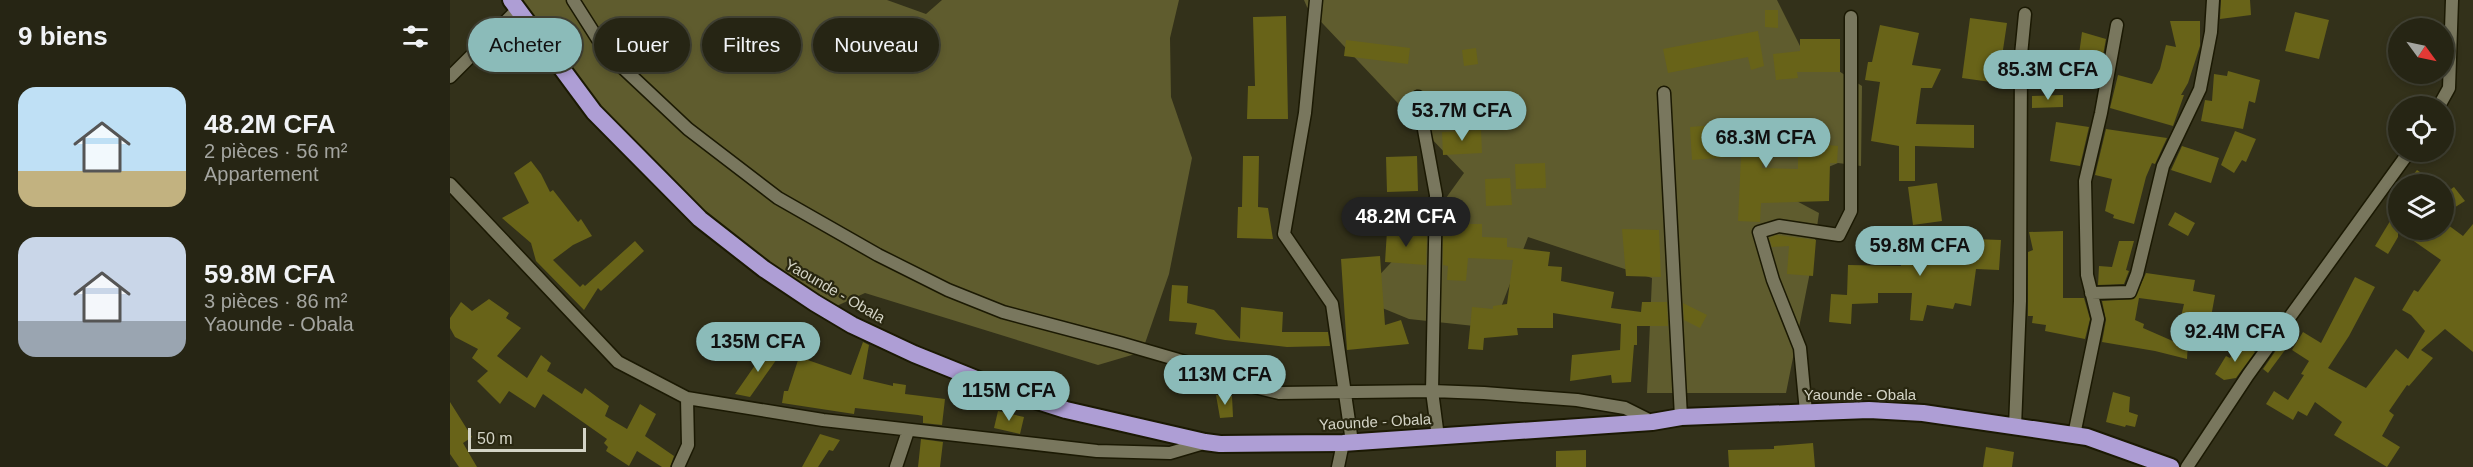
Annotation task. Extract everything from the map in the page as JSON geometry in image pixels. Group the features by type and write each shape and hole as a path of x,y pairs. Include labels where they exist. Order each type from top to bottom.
{"highway":[{"name":"Yaounde - Obala","path":"514,5 594,112 700,219 764,269 815,303 873,335 1006,391 1066,410 1205,442 1347,443 1652,422 1681,417 1869,410 1923,413 2087,437 2171,467"}],"street":[{"path":"573,0 606,52 688,129 778,198 878,255 948,290 1003,312 1189,363 1242,384 1279,393 1432,391 1577,400 1625,408 1652,422"},
{"path":"1316,0 1305,113 1284,234 1332,304 1345,393 1347,443 1338,467"},
{"path":"2091,293 2130,292 2137,274 2163,166 2200,89 2211,32 2213,0"},
{"path":"2445,96 2449,88 2452,0"},
{"path":"450,77 514,5"},
{"path":"2015,427 2020,301 2021,55 2025,14"},
{"path":"1806,412 1800,348 1773,280 1759,232 1779,226 1839,235 1851,211 1851,18"},
{"path":"2074,435 2098,319 2087,275 2085,181 2101,113 2117,25"},
{"path":"1664,93 1681,417"},
{"path":"1418,97 1436,195 1432,391 1438,437"},
{"path":"2187,467 2248,375 2402,162"},
{"path":"450,184 618,362 687,398 908,431 1118,452 1170,453 1205,442"},
{"path":"678,467 688,446 687,398"},
{"path":"896,467 908,431"}],"shaded area":[{"path":"508,0 887,0 926,14 942,0 1179,0 1170,38 1171,97 1192,158 1169,274 1142,352 1098,365 865,293 817,315 625,144 566,72 582,72 582,18 523,18"},
{"path":"1304,0 1777,0 1800,46 1862,86 1861,166 1838,163 1793,182 1789,197 1819,213 1812,262 1786,393 1647,393 1652,278 1528,237 1493,328 1409,319 1358,298 1428,223 1464,173 1307,7"}],"building":[{"path":"2221,0 2250,0 2251,15 2220,19"},
{"path":"1765,10 1778,10 1778,28 1765,27"},
{"path":"2295,12 2329,20 2319,59 2285,51"},
{"path":"1286,16 1288,119 1247,119 1248,86 1255,86 1253,17"},
{"path":"1970,18 2007,23 1998,83 1962,78"},
{"path":"2170,21 2200,21 2200,46 2188,83 2181,95 2184,95 2173,126 2110,108 2118,75 2152,84 2160,69 2166,45 2176,47"},
{"path":"1880,25 1919,33 1912,65 1941,69 1932,88 1921,88 1916,124 1974,125 1974,148 1915,146 1915,181 1899,181 1899,146 1871,141 1880,82 1865,80 1868,62 1872,62"},
{"path":"1758,31 1764,66 1751,70 1748,57 1668,73 1663,49"},
{"path":"2082,32 2106,39 2101,66 2078,62"},
{"path":"1800,39 1840,39 1840,72 1797,72 1798,78 1776,80 1773,54 1800,51"},
{"path":"1346,40 1410,48 1408,64 1344,56"},
{"path":"1476,48 1478,64 1464,66 1462,50"},
{"path":"2228,71 2260,80 2255,103 2249,101 2243,129 2201,121 2205,100 2212,101 2214,74 2227,76"},
{"path":"2063,95 2063,107 2032,108 2032,96"},
{"path":"2056,122 2089,127 2080,166 2050,161"},
{"path":"1727,124 1727,130 1764,131 1762,168 1798,169 1798,142 1838,146 1837,163 1830,163 1829,201 1761,203 1760,222 1738,221 1741,156 1692,160 1690,127"},
{"path":"2106,129 2167,138 2146,177 2134,224 2113,218 2114,215 2105,211 2112,179 2095,175"},
{"path":"1481,130 1482,153 1443,155 1442,132"},
{"path":"2235,131 2256,139 2246,162 2242,160 2234,173 2221,165"},
{"path":"2182,146 2219,158 2211,183 2171,170"},
{"path":"1243,156 1259,156 1258,207 1268,208 1273,239 1237,238 1238,207 1242,207"},
{"path":"1417,156 1418,191 1387,192 1386,157"},
{"path":"531,161 550,192 553,190 578,222 581,219 592,236 573,245 553,260 580,287 583,284 585,286 635,241 644,251 601,291 598,288 584,310 536,261 531,243 502,218 529,203 514,173"},
{"path":"1545,163 1546,188 1516,189 1515,164"},
{"path":"1510,178 1512,205 1486,206 1485,179"},
{"path":"1937,183 1942,221 1913,225 1908,187"},
{"path":"2454,187 2465,201 2454,208"},
{"path":"2175,212 2195,223 2188,236 2168,225"},
{"path":"1452,224 1482,224 1482,237 1507,238 1507,247 1550,252 1548,266 1562,267 1561,281 1614,292 1611,308 1641,312 1642,302 1667,302 1668,326 1637,326 1637,345 1634,345 1631,382 1612,383 1611,375 1570,381 1572,355 1620,350 1621,324 1553,313 1553,328 1517,328 1518,335 1484,338 1483,350 1468,349 1472,307 1493,309 1493,306 1507,304 1513,260 1468,258 1466,281 1447,280 1448,266 1443,265 1443,234 1451,235"},
{"path":"2473,224 2473,352 2445,329 2421,350 2433,358 2409,386 2407,385 2389,411 2394,415 2382,436 2400,447 2387,467 2334,435 2342,422 2315,402 2307,416 2298,411 2293,420 2266,404 2274,391 2288,400 2304,375 2301,374 2309,361 2292,350 2303,332 2321,343 2355,277 2375,287 2349,336 2328,368 2366,388 2396,349 2408,359 2425,331 2411,315 2402,310 2414,290 2418,292 2441,260 2412,240 2454,240 2454,229 2463,236"},
{"path":"2388,225 2388,240 2396,240 2388,254 2375,246"},
{"path":"1622,229 1659,230 1661,277 1626,276"},
{"path":"1387,231 1427,233 1426,265 1385,262"},
{"path":"2063,231 2063,298 2084,298 2090,319 2085,339 2045,331 2046,325 2032,323 2033,316 2028,316 2028,252 2033,250 2029,232"},
{"path":"1776,235 1816,240 1813,276 1787,274 1789,246 1772,247 1769,238"},
{"path":"1920,236 1926,258 1948,247 1948,238 2001,240 1999,270 1976,269 1971,306 1955,303 1953,309 1927,305 1923,321 1910,320 1912,293 1878,293 1878,303 1852,304 1851,324 1829,322 1831,294 1847,295 1848,265 1901,266 1895,244"},
{"path":"2119,241 2134,241 2126,270 2129,271 2124,284 2098,285 2099,266 2112,267"},
{"path":"1380,256 1385,325 1401,320 1409,344 1347,350 1341,259"},
{"path":"2146,273 2195,280 2193,291 2215,295 2209,328 2189,324 2187,359 2102,342 2106,320 2102,301 2134,299","holes":["2139,298 2184,304 2175,342 2143,328 2144,324 2135,320"]},
{"path":"1172,285 1188,286 1187,303 1214,310 1240,339 1241,307 1283,312 1282,332 1328,332 1330,346 1287,347 1195,334 1197,323 1169,321"},
{"path":"489,299 509,313 506,318 521,328 497,356 527,378 541,355 551,363 547,371 582,394 585,388 609,406 605,416 627,429 640,404 656,414 645,436 674,456 670,467 662,467 637,451 629,466 606,451 608,447 604,443 607,439 543,394 535,408 509,391 500,404 477,381 488,371 472,358 478,349 455,337 450,328 450,318 461,302 472,311"},
{"path":"1683,303 1707,315 1700,328 1684,320"},
{"path":"863,342 869,345 863,379 893,386 893,383 906,385 905,394 945,399 942,425 923,423 923,416 918,415 855,408 854,414 782,403 784,391 788,391 799,357 851,375"},
{"path":"2241,343 2255,352 2236,378 2224,380 2215,374 2226,356 2230,358"},
{"path":"769,345 779,356 750,397 735,394"},
{"path":"2279,346 2285,350 2268,373 2263,369"},
{"path":"2113,392 2130,397 2129,412 2138,415 2135,427 2106,422"},
{"path":"1216,395 1232,396 1233,417 1220,418"},
{"path":"450,402 472,437 463,443 477,467 459,467 450,454"},
{"path":"998,411 1024,417 1020,434 994,428"},
{"path":"820,434 840,440 833,451 829,450 818,467 802,467"},
{"path":"921,439 943,442 940,467 918,467"},
{"path":"1813,443 1815,467 1729,467 1728,450 1774,449 1774,446"},
{"path":"1986,447 2014,452 2012,467 1983,467"},
{"path":"1586,450 1586,467 1556,467 1556,451"}]}
